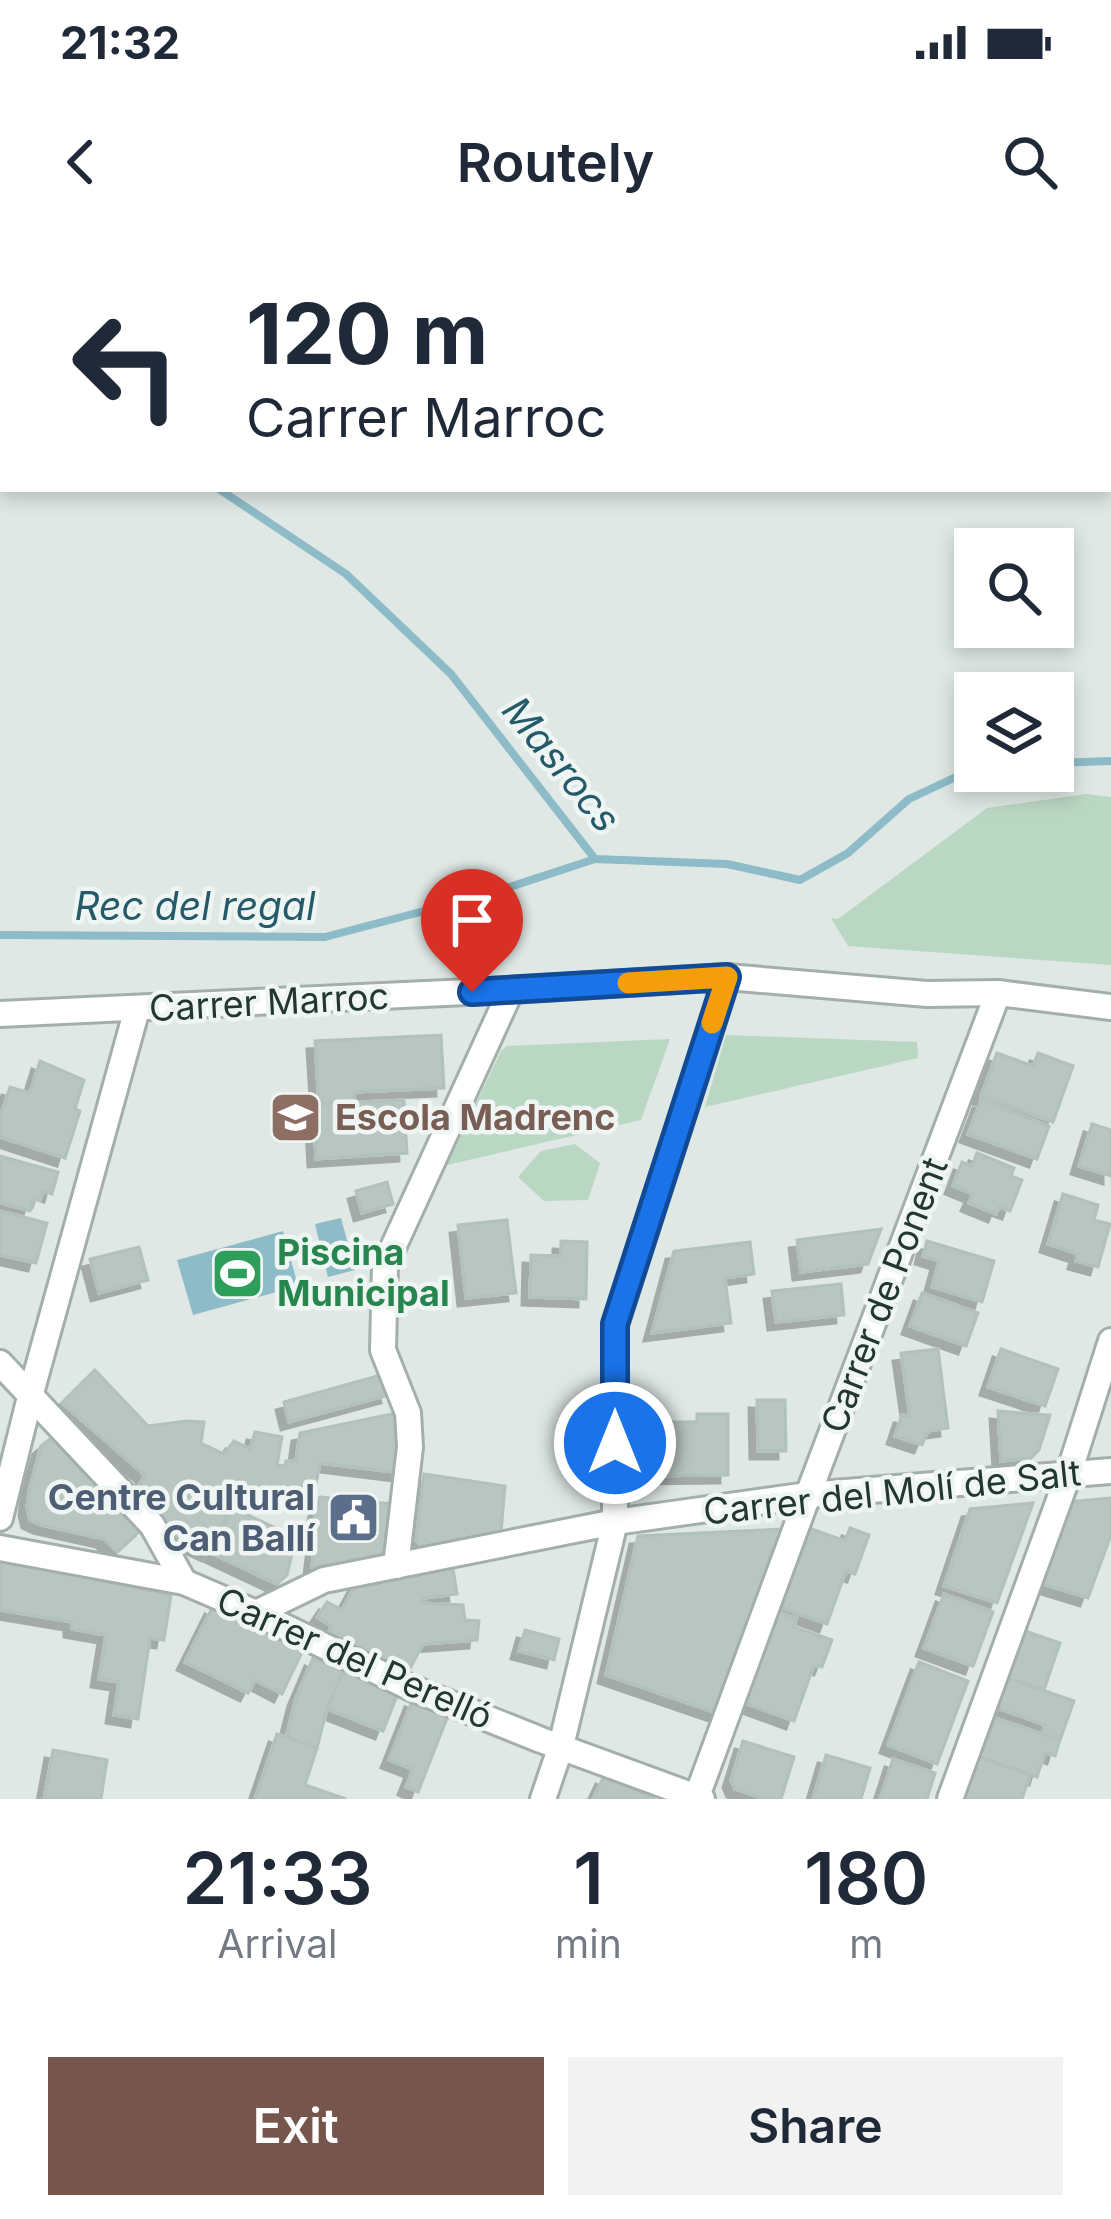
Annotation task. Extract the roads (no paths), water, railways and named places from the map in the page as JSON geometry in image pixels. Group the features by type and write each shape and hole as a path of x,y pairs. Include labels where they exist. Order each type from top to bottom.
{"street":[{"name":"Carrer Marroc","path":"0,1014 727,977 927,994 998,993 1111,1007"},
{"path":"543,1799 551,1743 615,1522 615,1324 727,977"},
{"path":"396,1566 410,1447 408,1413 382,1350 385,1265 511,990"},
{"name":"Carrer de Ponent","path":"698,1798 998,993"},
{"path":"0,1518 137,1009"},
{"path":"950,1799 1069,1473 1111,1341"},
{"path":"0,1363 152,1525 184,1582"},
{"name":"Carrer del Molí de Salt","path":"256,1612 324,1580 615,1522 808,1495 1111,1472"},
{"name":"Carrer del Perelló","path":"0,1548 184,1582 409,1687 698,1798"}],"water":[{"path":"341,1218 355,1270 328,1277 315,1224"},
{"name":"Piscina Municipal","path":"283,1231 298,1286 193,1315 177,1260"}],"waterway":[{"name":"Masrocs","path":"223,492 346,574 451,674 595,859 727,864 800,880 848,853 909,799 954,778"},
{"name":"Masrocs","path":"1074,762 1111,761"},
{"name":"Rec del regal","path":"0,935 325,937 485,895 595,859"}],"place":[{"name":"Escola Madrenc","path":"296,1117"},
{"name":"Piscina Municipal","path":"238,1273"},
{"name":"Centre Cultural Can Ballí","path":"354,1518"}]}
